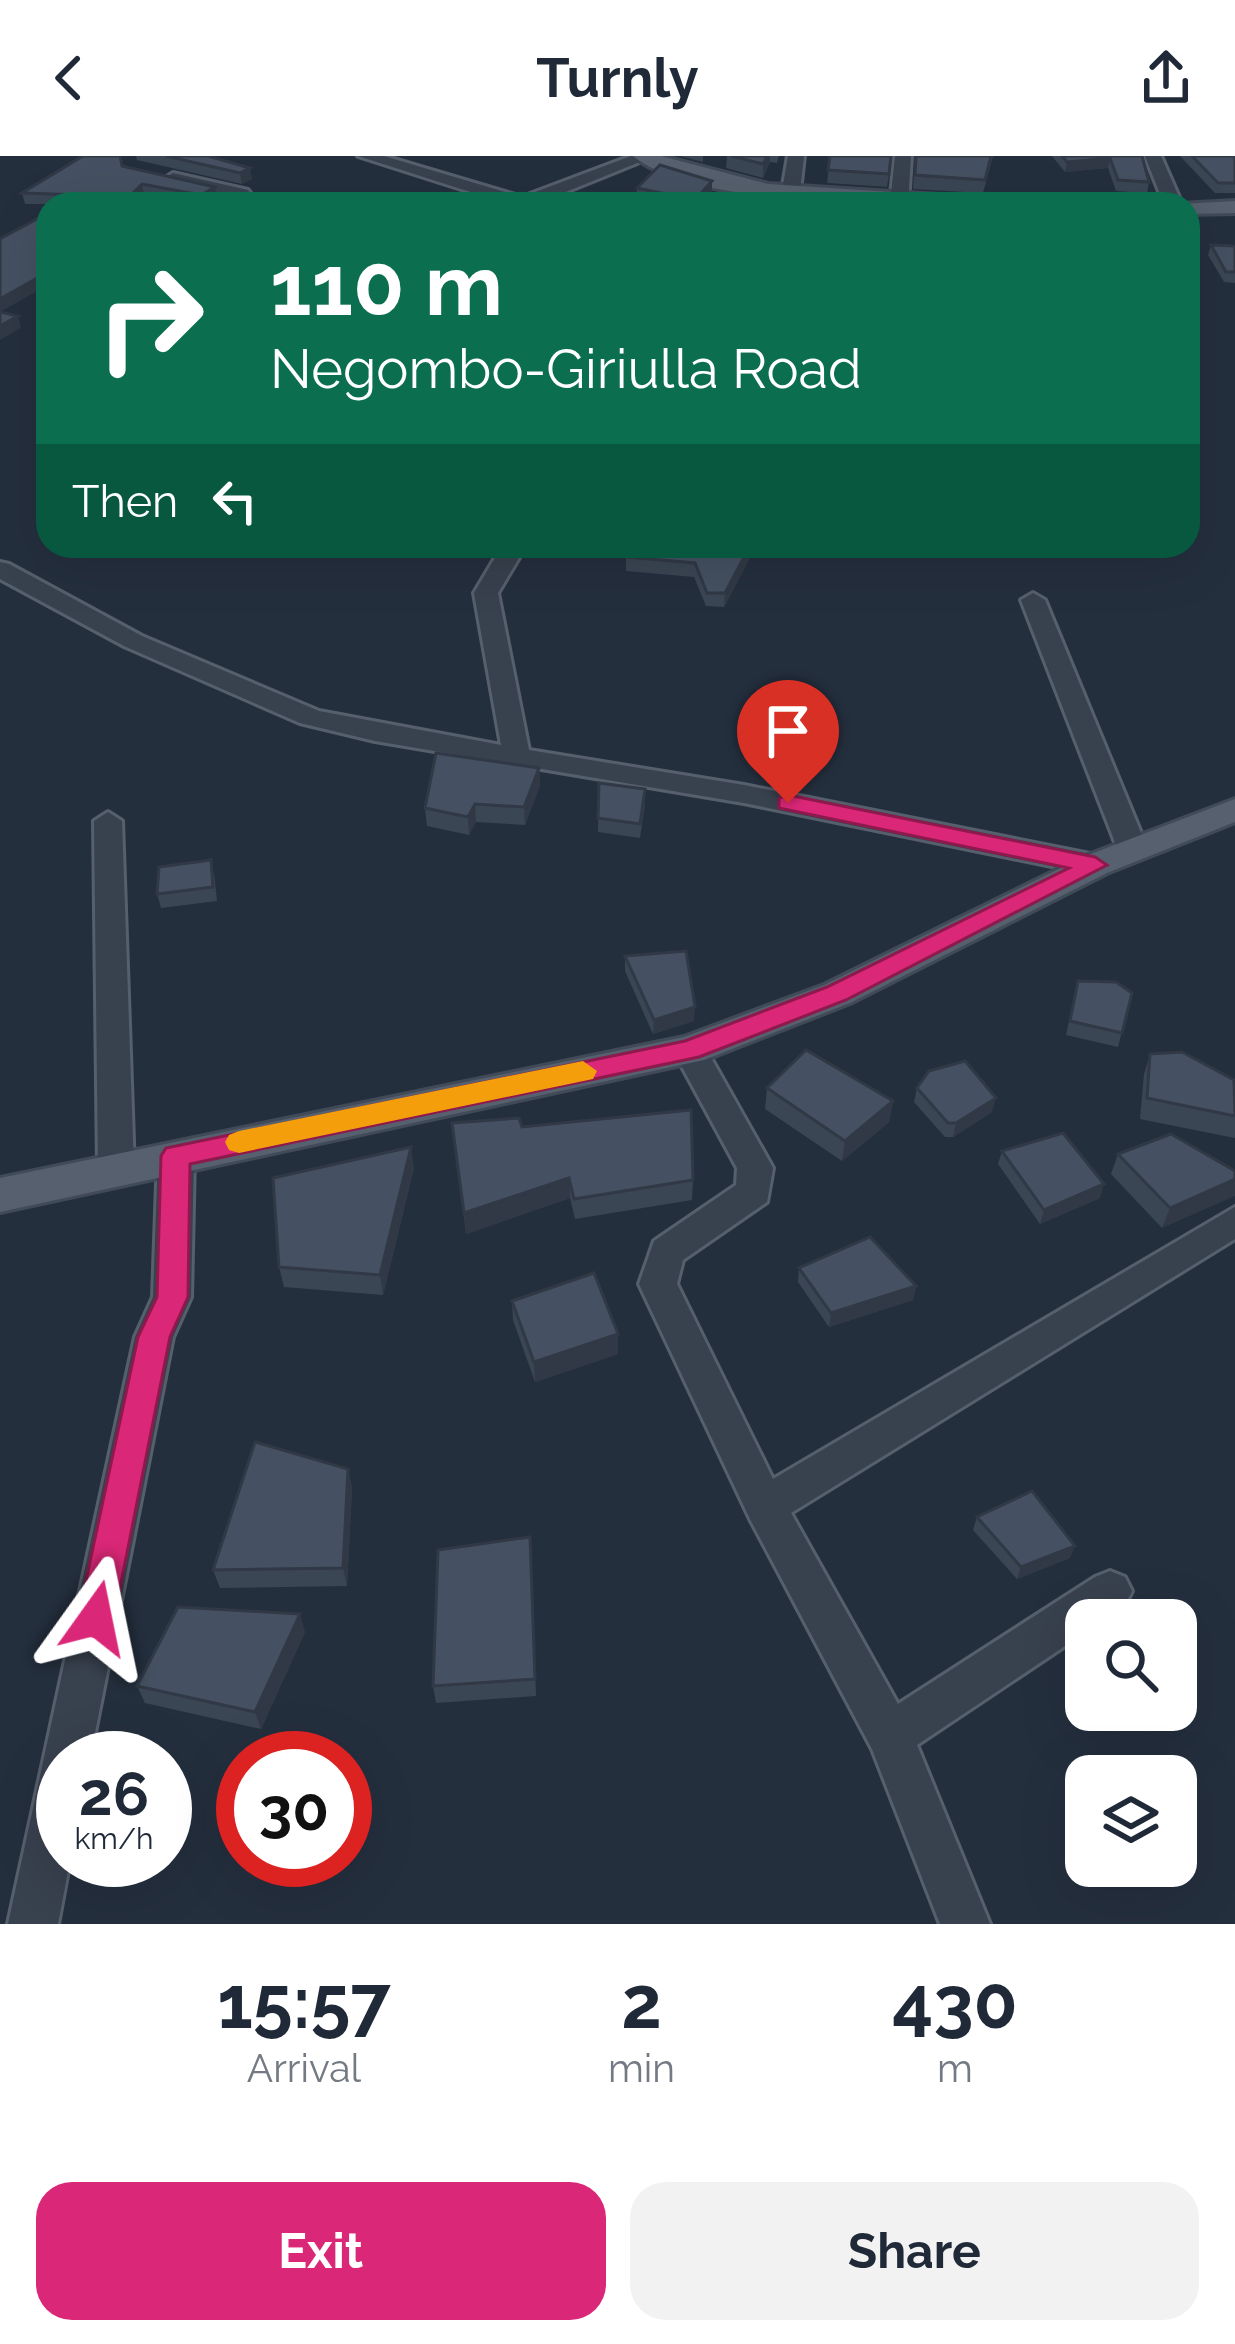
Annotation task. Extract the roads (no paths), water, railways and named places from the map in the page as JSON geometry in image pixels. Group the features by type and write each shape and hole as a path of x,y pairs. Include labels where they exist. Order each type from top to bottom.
{"main road":[{"path":"644,156 694,176 802,192"},
{"path":"1200,208 1235,207"},
{"path":"0,1195 690,1050 837,994 1095,865 1235,810"}],"street":[{"path":"366,156 485,192"},
{"path":"551,192 644,156"},
{"path":"791,191 796,156"},
{"path":"901,192 903,156"},
{"path":"1153,156 1168,192"},
{"path":"152,173 233,192"},
{"path":"754,192 759,189"},
{"path":"507,558 486,593 516,753"},
{"path":"4,577 133,641 310,717 375,733 516,753 1095,865"},
{"path":"1033,601 1133,850"},
{"path":"108,821 116,1170"},
{"path":"690,1050 755,1168 754,1192 667,1252 658,1284 765,1506 890,1736 965,1924"},
{"path":"74,1731 154,1337 172,1297 176,1156"},
{"path":"765,1506 1235,1221"},
{"path":"890,1736 1110,1591"},
{"path":"33,1924 41,1887"}]}
